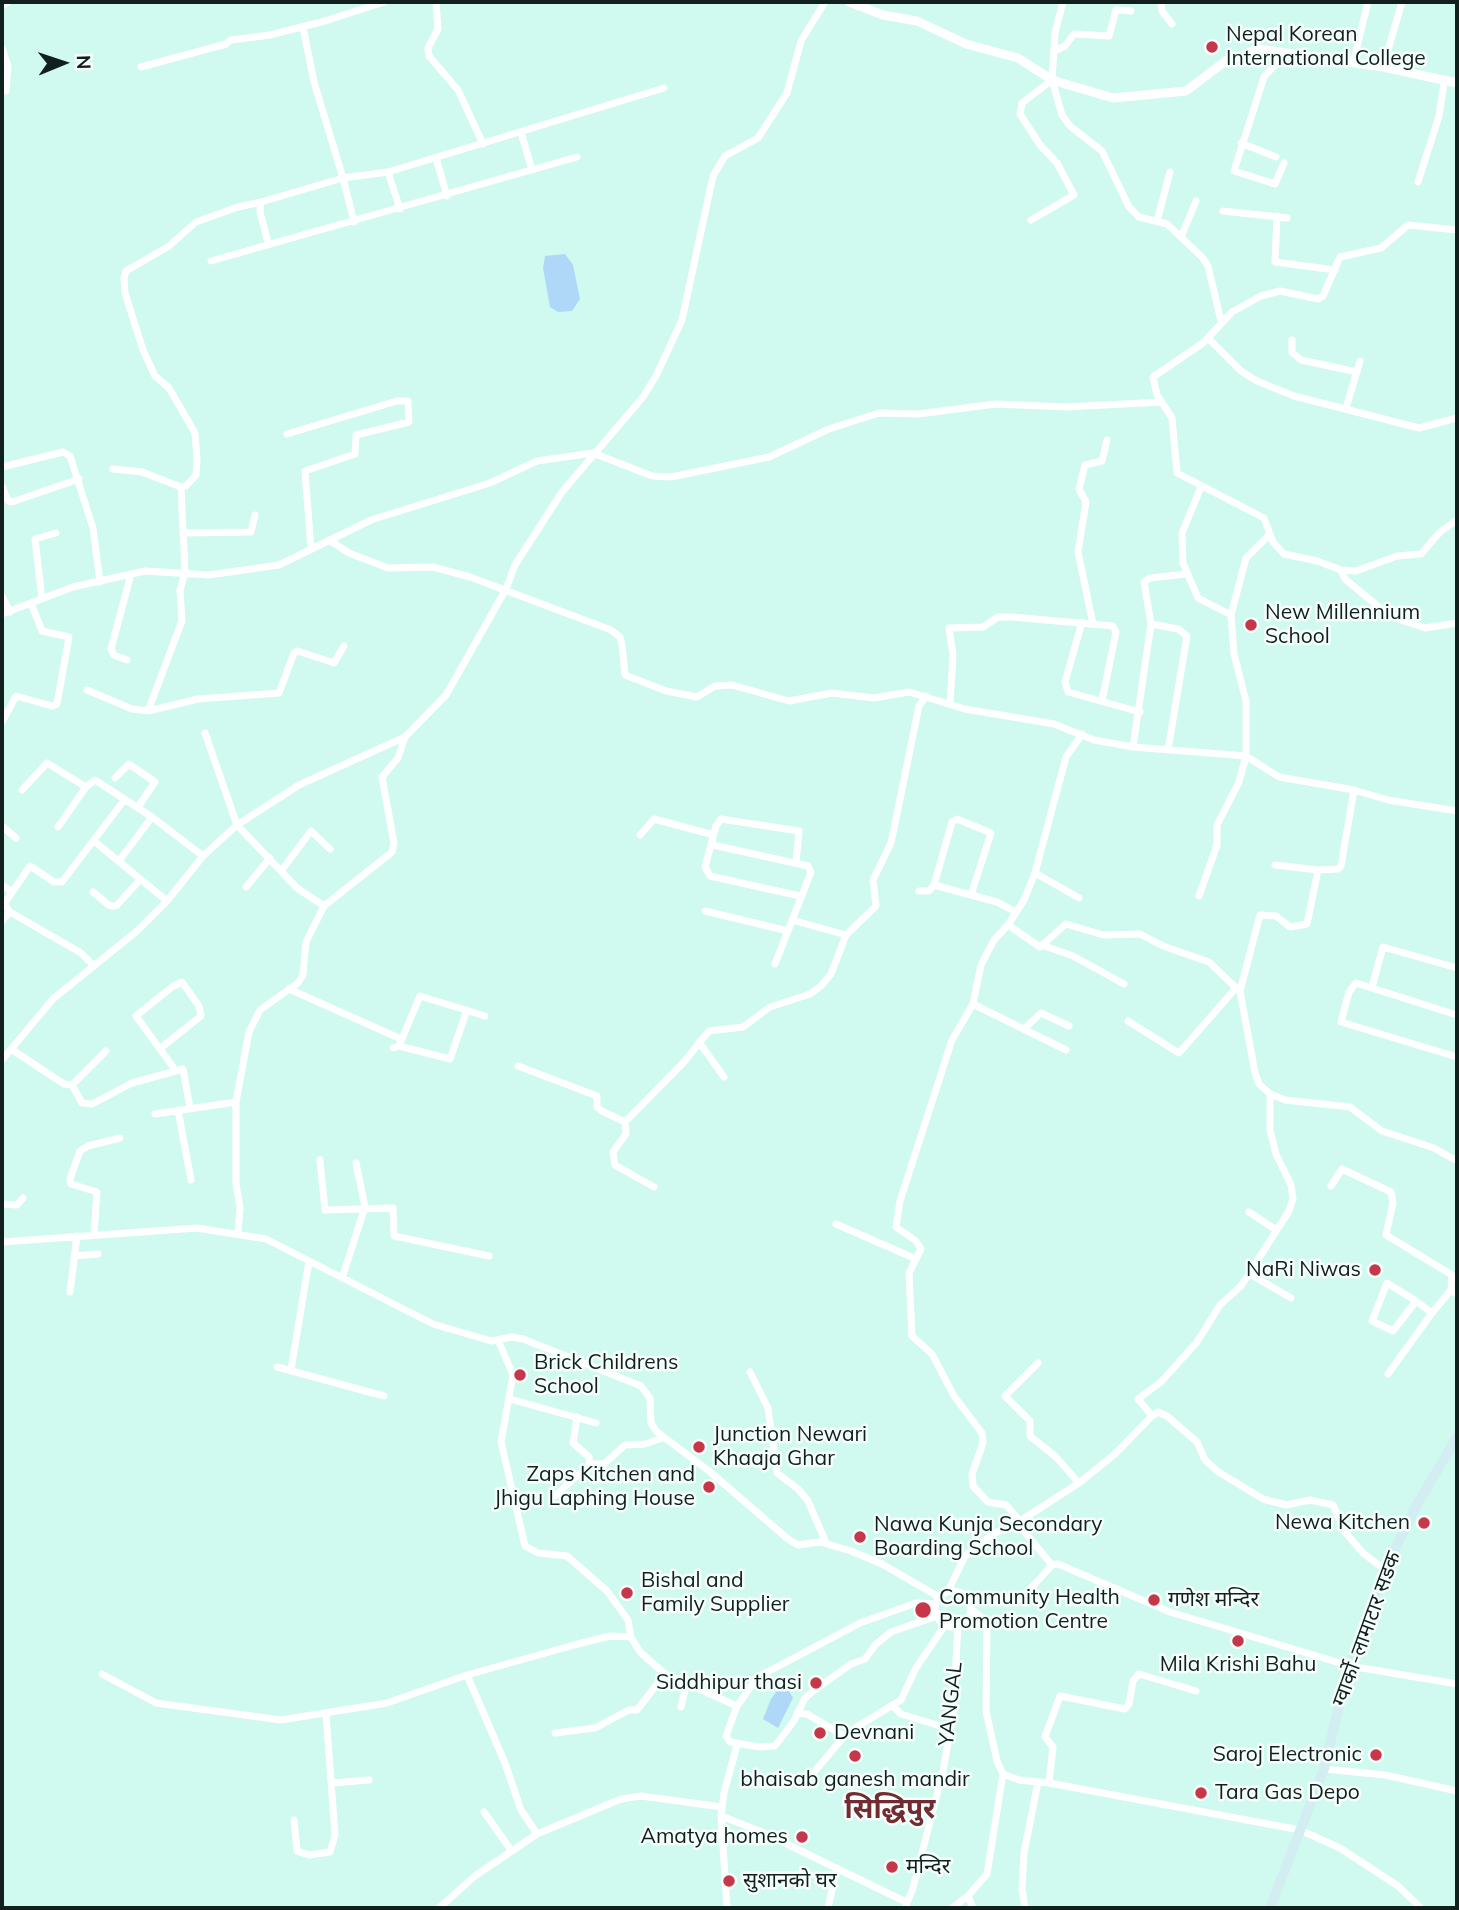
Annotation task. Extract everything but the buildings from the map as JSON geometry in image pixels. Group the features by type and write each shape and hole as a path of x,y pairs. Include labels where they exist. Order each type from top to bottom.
{"main road":[{"name":"ग्वार्को-लामाटार सडक","path":"1270,1908 1324,1769 1350,1666 1385,1570 1415,1508 1457,1437"}],"street":[{"path":"2,5 8,2"},
{"path":"141,67 226,44 231,40 303,27 384,2"},
{"path":"436,2 438,29 428,48 429,56 458,90 483,144"},
{"path":"2,1060 53,999 167,901 203,856 237,825 299,785 405,737 446,695 506,589 515,565 562,492 643,397 672,348 691,284 713,176 725,156 758,138 787,93 801,41 825,2"},
{"path":"849,2 883,15 917,21 966,44 1018,58 1052,80 1113,98 1186,91 1227,60 1259,49 1383,68 1457,83"},
{"path":"1063,2 1055,33 1052,80 1062,115 1070,126 1102,151 1129,207 1139,217 1157,221 1182,235 1208,266 1222,321"},
{"path":"1161,2 1162,11 1172,24"},
{"path":"1353,63 1368,2"},
{"path":"1383,68 1402,2"},
{"path":"1055,51 1065,46 1074,34 1109,36 1116,10 1131,11"},
{"path":"303,27 314,82 354,222"},
{"path":"2,48 8,66 6,91"},
{"path":"1284,163 1275,184 1236,173 1234,167 1264,77 1286,53"},
{"path":"1031,220 1074,195 1057,163 1040,145 1020,114 1023,103 1052,80"},
{"path":"1418,182 1439,116 1444,82"},
{"path":"113,469 142,472 181,487 186,486 196,475 195,433 169,388 155,376 134,325 124,278 126,271 169,246 204,218 343,178 388,172 664,88"},
{"path":"521,132 532,170"},
{"path":"1241,143 1276,157"},
{"path":"211,261 577,157"},
{"path":"436,158 447,196"},
{"path":"388,172 400,209"},
{"path":"1157,221 1170,172"},
{"path":"1182,235 1196,201"},
{"path":"261,202 260,212 268,243"},
{"path":"1223,211 1287,218"},
{"path":"1277,216 1275,262 1335,270"},
{"path":"1457,230 1408,225 1381,248 1340,257 1327,288 1318,299 1287,292 1270,293 1242,306 1222,321 1209,338 1156,372 1153,377 1162,402 1172,418 1177,473 1264,518 1270,534 1284,554 1317,561 1341,570 1356,571 1397,556 1421,555 1440,531 1457,520"},
{"path":"1209,338 1241,371 1257,381 1321,405 1346,408 1419,428 1457,418"},
{"path":"1292,340 1292,352 1301,360 1357,372"},
{"path":"1346,408 1360,361"},
{"path":"287,434 404,399 408,401 409,422 356,435 355,454 305,471 311,549"},
{"path":"2,596 6,613 72,587 131,574 153,571 209,575 279,565 353,526 490,483 537,461 593,453 652,477 671,477 769,457 829,429 879,413 918,414 996,404 1066,407 1162,402"},
{"path":"1093,624 1078,552 1086,502 1079,489 1085,465 1102,461 1107,440"},
{"path":"2,467 63,452 71,456 93,528 100,582"},
{"path":"2,486 8,500 12,502 79,480"},
{"path":"148,711 182,621 180,590 185,573 181,487"},
{"path":"1201,487 1182,533 1186,574 1198,598 1231,615"},
{"path":"183,533 251,532 255,515"},
{"path":"42,599 35,540 56,533"},
{"path":"1199,896 1217,845 1217,825 1239,782 1246,756 1247,701 1234,654 1231,615 1246,558 1270,534"},
{"path":"329,540 349,553 388,568 433,567 506,589 611,630 620,637 625,675 641,684 666,691 697,697 715,686 732,685 789,701 831,693 874,698 909,692 985,713 1054,723 1082,734 1133,747 1246,756 1279,777 1354,790 1388,800 1457,811"},
{"path":"1341,570 1345,579 1398,619 1425,628 1457,623"},
{"path":"127,660 114,655 111,649 131,574"},
{"path":"1133,747 1152,624 1144,582 1150,578 1186,574"},
{"path":"2,722 16,696 52,706 57,704 69,637 42,631 31,603"},
{"path":"950,704 953,655 947,634 949,628 986,626 998,617 1082,622 1115,628 1102,701"},
{"path":"1082,622 1065,687 1071,694 1140,712"},
{"path":"1152,624 1178,629 1187,636 1168,750"},
{"path":"87,690 132,709 148,711 208,697 279,693 294,653 298,651 334,663 344,646"},
{"path":"654,1186 615,1165 613,1152 626,1133 625,1122 683,1063 709,1031 743,1027 770,1007 810,994 821,986 831,974 846,936 876,906 873,880 891,843 919,706 926,696"},
{"path":"205,733 237,825 298,888 324,906"},
{"path":"1052,1565 1006,1505 988,1502 973,1486 972,1474 984,1443 982,1433 954,1396 932,1354 912,1336 909,1273 920,1244 896,1227 900,1201 952,1040 973,1004 981,965 994,940 1008,926 1035,873 1066,757 1082,734"},
{"path":"238,1233 240,1208 236,1184 236,1102 254,1020 260,1010 303,975 306,942 324,906 392,852 394,843 382,777 398,758 405,737"},
{"path":"22,790 47,764 86,787"},
{"path":"115,778 129,764 155,782 138,807"},
{"path":"58,827 86,787 95,780 138,807 203,856"},
{"path":"1275,865 1318,870 1340,868 1354,790"},
{"path":"94,966 81,953 10,912 4,904 30,866 59,884 125,799"},
{"path":"119,861 152,817"},
{"path":"640,835 654,819 714,835"},
{"path":"796,863 799,831 721,819 705,867 710,876 800,896"},
{"path":"919,891 929,891 934,885 953,822 957,819 991,833 971,895"},
{"path":"2,826 16,838"},
{"path":"282,870 311,831 330,849"},
{"path":"94,841 167,901"},
{"path":"713,845 796,863 811,869 775,964"},
{"path":"246,887 270,858"},
{"path":"1128,1021 1177,1054 1238,990 1260,915 1276,916 1290,927 1308,923 1318,870"},
{"path":"1035,873 1079,898"},
{"path":"93,891 110,906 116,906 140,880"},
{"path":"2,885 11,891"},
{"path":"934,885 1008,906 1016,912"},
{"path":"705,911 788,931"},
{"path":"2,921 10,912"},
{"path":"792,920 846,936"},
{"path":"1042,945 1066,924 1103,934 1140,934 1163,946 1209,962 1238,990 1255,1073 1259,1084 1270,1094 1285,1100 1350,1107 1382,1131 1398,1139 1434,1148 1457,1161"},
{"path":"1008,926 1036,946 1042,945 1073,956 1124,984"},
{"path":"1372,987 1383,947 1457,968"},
{"path":"162,1047 201,1016 199,1006 183,982 137,1014 176,1071"},
{"path":"1457,1015 1354,983 1341,1021 1457,1056"},
{"path":"289,989 397,1044 450,1059 467,1010"},
{"path":"397,1044 420,996 485,1016"},
{"path":"973,1004 1066,1050"},
{"path":"1024,1029 1041,1013 1069,1026"},
{"path":"699,1042 724,1077"},
{"path":"11,1049 64,1084 72,1085"},
{"path":"72,1085 106,1051"},
{"path":"518,1066 597,1096 597,1107 625,1122"},
{"path":"72,1085 75,1094 85,1105 132,1083 185,1070 190,1108"},
{"path":"1152,1416 1138,1399 1161,1382 1197,1342 1220,1305 1250,1274 1289,1211 1293,1199 1291,1185 1276,1154 1270,1130 1270,1094"},
{"path":"155,1114 236,1102"},
{"path":"178,1110 191,1180"},
{"path":"94,1234 97,1192 71,1184 69,1180 80,1151 88,1146 120,1139"},
{"path":"320,1160 325,1210 365,1207 394,1209 394,1236 489,1256"},
{"path":"342,1278 365,1207 356,1163"},
{"path":"1331,1186 1342,1169 1391,1192 1393,1203 1386,1235 1452,1275 1454,1292 1432,1313 1388,1374"},
{"path":"2,1204 17,1205 23,1198"},
{"path":"1249,1212 1276,1230"},
{"path":"836,1224 916,1259"},
{"path":"2,1241 197,1227 266,1239 433,1324 499,1342 512,1337 523,1339 641,1386 650,1398 651,1423 663,1438 709,1471 788,1539 798,1545 826,1543 882,1564 938,1600"},
{"path":"70,1292 77,1236"},
{"path":"75,1256 98,1254"},
{"path":"291,1370 309,1261"},
{"path":"1250,1274 1291,1298"},
{"path":"1416,1301 1393,1331 1372,1321 1387,1283 1416,1301 1432,1313"},
{"path":"499,1342 513,1375 501,1442 525,1546 537,1553 567,1556 607,1591 628,1620 631,1637 640,1652 666,1674 687,1686 716,1695 737,1706"},
{"path":"1038,1363 1005,1396 1030,1421 1030,1436 1056,1457 1079,1483"},
{"path":"277,1367 384,1396"},
{"path":"750,1372 768,1408 777,1473 798,1489 808,1501 826,1543"},
{"path":"510,1399 596,1423"},
{"path":"937,1616 891,1632 876,1644 865,1659 851,1664 812,1692 775,1746 737,1745 726,1736 737,1706 758,1677 860,1623 916,1603 938,1600 948,1591 965,1556 993,1534 1019,1522 1079,1483 1115,1454 1158,1412 1167,1416 1197,1442 1205,1460 1217,1471 1263,1499 1286,1505 1310,1500 1333,1505 1345,1532 1363,1553 1385,1570"},
{"path":"577,1417 573,1443 589,1457 590,1464"},
{"path":"555,1496 590,1464 604,1464 625,1445 645,1444 663,1438"},
{"path":"967,1598 988,1595 1016,1599 1024,1596 1052,1565 1063,1565 1170,1612 1350,1666 1457,1684"},
{"path":"948,1591 959,1592 967,1598 971,1608 987,1623 986,1711 997,1761 1003,1774 987,1874 968,1896 952,1908"},
{"path":"938,1600 937,1616 945,1625 958,1626 967,1619 971,1608"},
{"path":"815,1771 844,1736 894,1707 901,1700 921,1660 945,1625"},
{"name":"YANGAL","path":"905,1905 913,1888 943,1771 950,1729 958,1626"},
{"path":"102,1674 133,1693 169,1706 281,1720 411,1697 467,1675 578,1644 610,1636 631,1637"},
{"path":"555,1732 595,1728 629,1710 637,1710 666,1674"},
{"path":"1049,1783 1053,1747 1045,1737 1060,1696 1125,1709 1129,1704 1133,1681 1139,1674 1196,1691"},
{"path":"467,1675 505,1763 521,1810 537,1834"},
{"path":"681,1707 687,1686"},
{"path":"894,1707 901,1714 950,1729"},
{"path":"797,1713 807,1714 844,1736"},
{"path":"293,1820 297,1851 309,1856 330,1852 335,1835 326,1714"},
{"path":"727,1908 721,1816 737,1745"},
{"path":"1324,1769 1385,1775 1457,1790"},
{"path":"1003,1774 1019,1780 1049,1783 1300,1830 1340,1848 1398,1886 1422,1908"},
{"path":"332,1783 369,1780"},
{"path":"1025,1908 1023,1863 1038,1782"},
{"path":"439,1908 475,1875 537,1834 621,1799 641,1796 722,1807"},
{"path":"484,1812 511,1850"},
{"path":"721,1816 837,1868 905,1905"},
{"path":"828,1908 837,1868"},
{"path":"968,1896 973,1908"}],"water":[{"path":"565,254 573,265 580,299 572,311 558,312 550,307 543,268 545,256"},
{"path":"784,1682 793,1698 778,1728 763,1719 771,1699"}],"place":[{"name":"Nepal Korean International College","path":"1212,47"},
{"name":"New Millennium School","path":"1251,625"},
{"name":"NaRi Niwas","path":"1375,1270"},
{"name":"Brick Childrens School","path":"520,1375"},
{"name":"Junction Newari Khaaja Ghar","path":"699,1447"},
{"name":"Zaps Kitchen and Jhigu Laphing House","path":"709,1487"},
{"name":"Newa Kitchen","path":"1424,1523"},
{"name":"Nawa Kunja Secondary Boarding School","path":"860,1537"},
{"name":"Bishal and Family Supplier","path":"627,1593"},
{"name":"गणेश मन्दिर","path":"1154,1600"},
{"name":"Community Health Promotion Centre","path":"923,1610"},
{"name":"Mila Krishi Bahu","path":"1238,1641"},
{"name":"Siddhipur thasi","path":"816,1683"},
{"name":"Devnani","path":"820,1733"},
{"name":"Saroj Electronic","path":"1376,1755"},
{"name":"bhaisab ganesh mandir","path":"855,1756"},
{"name":"Tara Gas Depo","path":"1201,1793"},
{"name":"Amatya homes","path":"802,1837"},
{"name":"मन्दिर","path":"892,1867"},
{"name":"सुशानको घर","path":"729,1881"}],"district":[{"name":"सिद्धिपुर","path":"890,1810"}]}
